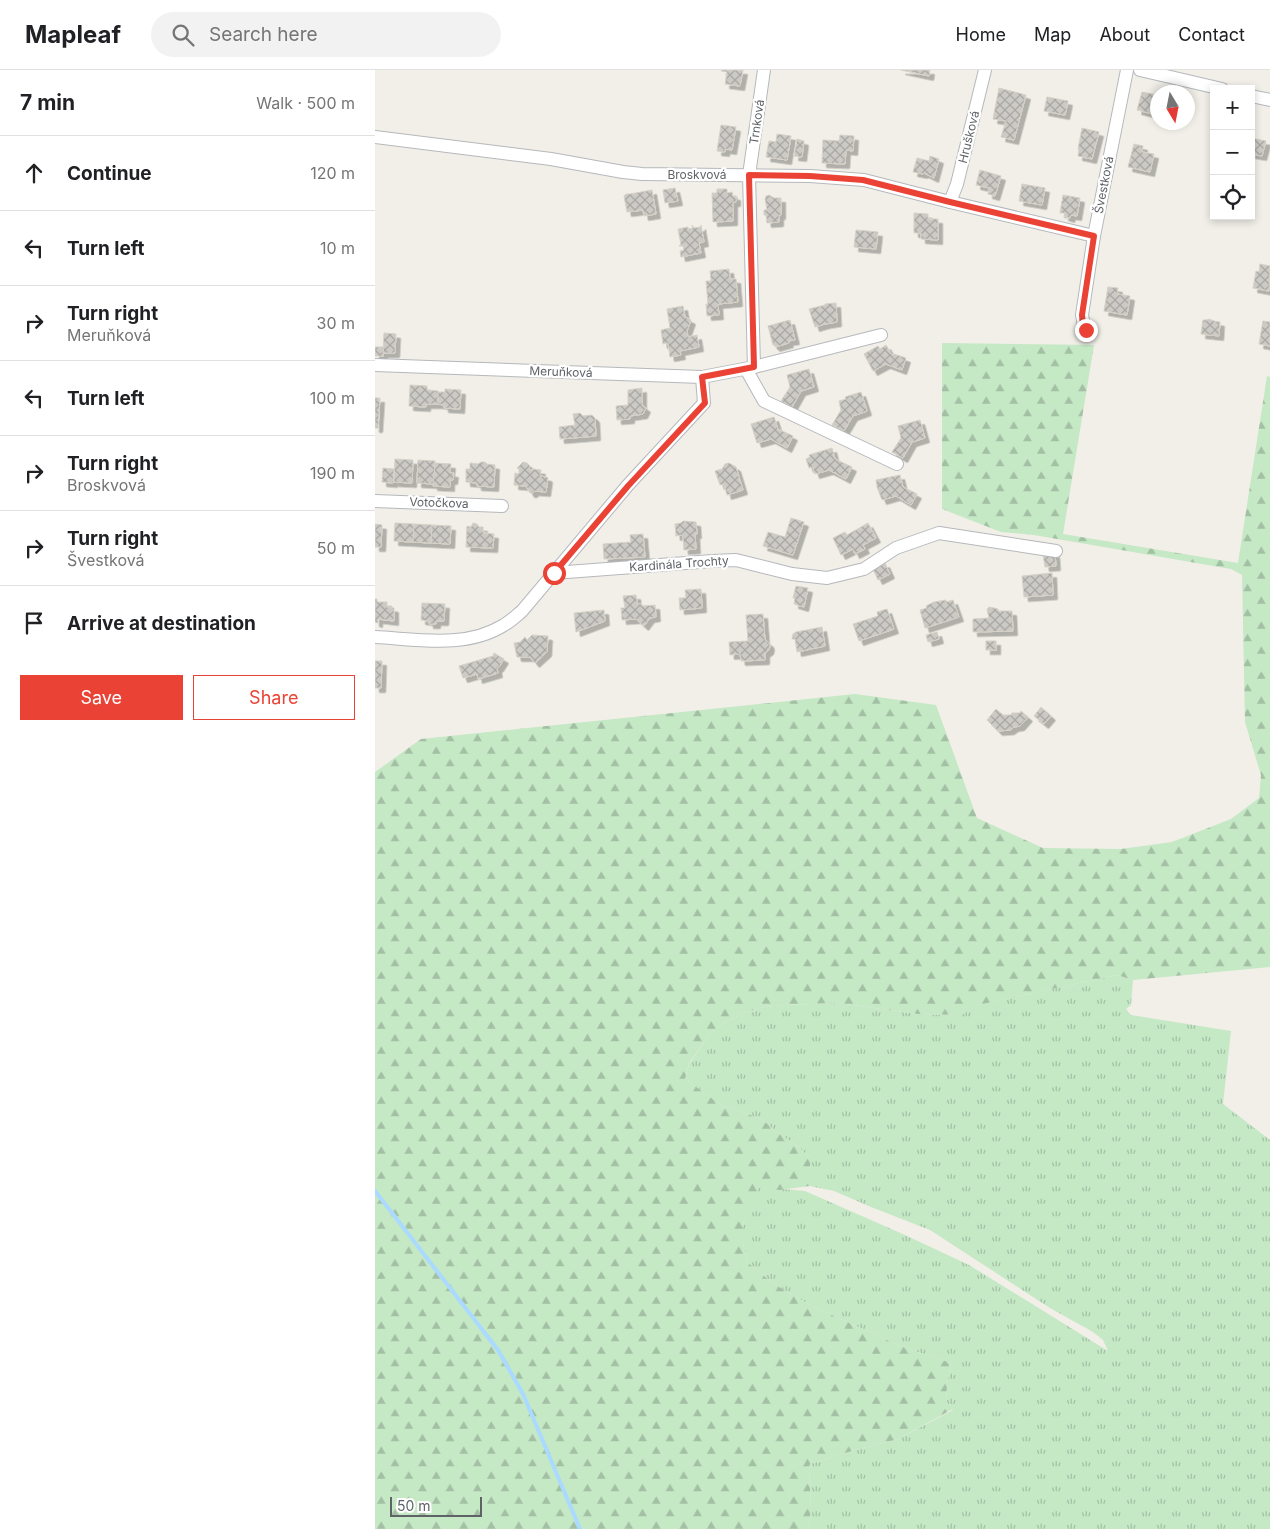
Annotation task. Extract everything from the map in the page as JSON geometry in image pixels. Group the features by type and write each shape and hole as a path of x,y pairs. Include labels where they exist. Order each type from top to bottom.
{"street":[{"name":"Trnková","path":"750,368 749,175 764,70"},
{"name":"Hrušková","path":"950,202 957,184 985,70"},
{"name":"Švestková","path":"1086,330 1083,326 1082,315 1094,236 1127,70"},
{"path":"1140,70 1210,86"},
{"path":"1255,97 1270,100"},
{"name":"Broskvová","path":"375,137 551,159 623,172 663,175 810,176 863,180 1094,236"},
{"name":"Meruňková","path":"375,365 702,377 750,368 881,335"},
{"path":"750,368 763,401 897,464"},
{"path":"375,637 455,641 486,634 504,625 523,611 628,486 705,403 702,377"},
{"name":"Votočkova","path":"375,501 502,506"},
{"name":"Kardinála Trochty","path":"554,573 736,560 792,574 827,578 865,568 896,548 939,533 1056,551"}],"green space":[{"path":"942,343 1094,345 1063,534 1238,563 1267,376 1270,377 1270,967 1133,980 1117,975 978,1005 961,1015 918,1014 838,1003 782,1005 759,1008 739,1015 722,1024 708,1037 689,1063 685,1079 721,1105 762,1119 810,1158 810,1186 779,1190 759,1188 743,1224 743,1243 747,1262 774,1284 810,1305 900,1346 951,1363 946,1402 953,1409 898,1439 810,1464 811,1511 808,1529 375,1529 375,772 421,739 855,694 936,705 977,818 1043,848 1121,849 1172,842 1231,819 1259,798 1261,775 1245,722 1242,575 1231,569 1034,535 1001,532 942,509"},
{"path":"1117,975 1133,980 1131,1005 1126,1009 1131,1015 1231,1031 1223,1104 1270,1140 1270,1529 808,1529 811,1511 810,1464 898,1439 953,1410 946,1402 951,1363 900,1346 810,1305 774,1284 747,1262 743,1243 743,1224 759,1187 805,1191 969,1265 1108,1351 1103,1340 1093,1332 1050,1308 930,1230 834,1191 810,1186 810,1158 762,1119 721,1105 685,1079 689,1064 708,1037 722,1024 739,1015 759,1008 782,1005 838,1003 918,1014 961,1015 977,1005"}],"building":[{"path":"722,70 743,70 740,86 725,84 727,72"},
{"path":"901,70 930,70 929,76"},
{"path":"999,88 1026,95 1014,140 1001,137 1006,121 993,119"},
{"path":"1142,92 1150,94 1150,113 1137,110"},
{"path":"1047,97 1068,101 1065,115 1044,111"},
{"path":"721,125 736,127 732,150 725,149 725,152 717,151"},
{"path":"1082,128 1099,132 1092,159 1078,156"},
{"path":"777,134 791,136 787,160 766,157 769,141 776,142"},
{"path":"840,135 854,136 853,151 846,150 845,164 822,163 823,140 839,141"},
{"path":"797,139 804,141 802,157 794,156"},
{"path":"1255,139 1266,141 1262,156 1255,155"},
{"path":"1134,144 1143,146 1142,152 1154,154 1150,172 1128,167"},
{"path":"930,156 939,159 934,178 924,173 913,172 917,158 929,161"},
{"path":"980,170 1001,176 995,196 988,194 989,188 976,185"},
{"path":"1022,184 1045,188 1042,205 1019,201"},
{"path":"675,188 678,201 665,203 663,190"},
{"path":"717,189 727,189 727,193 732,192 733,196 736,196 736,202 733,202 733,221 713,222 712,193 717,193"},
{"path":"652,190 656,214 644,216 643,210 627,212 624,196 626,194"},
{"path":"769,195 774,198 781,198 779,222 767,223 766,215 764,215 764,210 767,210 765,199"},
{"path":"1063,195 1080,198 1077,216 1071,215 1070,218 1064,216 1065,213 1060,213"},
{"path":"914,213 928,214 928,219 938,219 938,240 921,239 921,233 914,233"},
{"path":"692,225 694,228 701,227 701,225 704,242 699,243 701,253 681,257 680,251 684,250 683,246 679,246 681,245 678,229 693,228"},
{"path":"856,230 878,232 876,249 854,247"},
{"path":"1260,264 1270,266 1269,291 1253,288 1256,271 1259,272"},
{"path":"729,269 730,279 736,279 738,302 718,304 719,315 707,316 706,281 711,281 710,271"},
{"path":"1108,287 1118,288 1117,294 1130,296 1127,315 1104,311"},
{"path":"836,303 837,322 815,327 809,309"},
{"path":"683,306 685,317 691,320 687,331 688,337 697,335 699,347 680,351 681,355 670,357 668,343 663,344 661,330 670,328 667,309"},
{"path":"1209,319 1220,322 1219,336 1201,334 1203,320"},
{"path":"790,320 795,340 775,347 768,326"},
{"path":"1263,321 1270,322 1270,346 1259,344"},
{"path":"384,333 396,334 395,353 383,353"},
{"path":"886,345 891,354 906,358 902,370 886,364 873,371 864,354 878,346 880,349"},
{"path":"375,347 383,347 383,356 375,356"},
{"path":"809,369 814,387 801,391 792,407 781,401 790,387 787,375"},
{"path":"410,385 427,386 427,390 438,391 438,404 426,404 426,407 409,406"},
{"path":"642,388 642,405 646,408 643,414 630,416 630,419 617,420 616,406 628,405 628,390"},
{"path":"445,389 461,390 460,409 444,408 444,405 438,404 438,392 445,392"},
{"path":"861,392 867,411 853,416 844,431 832,425 841,410 839,401"},
{"path":"375,398 380,398 378,428 375,428"},
{"path":"580,413 583,416 592,415 595,418 596,436 560,439 559,427 575,425 573,414"},
{"path":"774,417 778,429 793,436 787,448 771,439 757,443 751,424"},
{"path":"920,420 925,438 912,442 903,458 892,452 901,438 898,426"},
{"path":"832,448 835,459 852,467 846,479 829,470 815,474 813,467 809,468 806,459 810,457 809,455"},
{"path":"395,459 413,460 412,483 394,482"},
{"path":"418,460 435,461 434,484 417,483"},
{"path":"481,462 495,465 494,487 477,486 477,483 466,482 466,469 470,469 470,463 478,464"},
{"path":"523,462 530,466 529,469 531,470 541,470 540,476 548,478 546,492 534,491 530,493 526,486 514,485 515,473 519,474 519,469 517,468"},
{"path":"435,463 451,464 450,473 454,473 453,480 450,480 450,487 433,486"},
{"path":"729,463 736,467 743,490 727,495 724,484 720,485 715,471 722,469 725,464"},
{"path":"383,468 394,469 393,483 382,482"},
{"path":"900,475 903,487 917,494 911,505 896,496 882,500 877,487 876,480"},
{"path":"791,518 804,522 793,555 763,546 768,532 785,537"},
{"path":"683,521 696,522 696,549 684,550 683,537 681,535 676,536 675,524"},
{"path":"395,523 414,524 413,542 394,541"},
{"path":"473,523 483,527 483,533 494,534 493,548 466,547 467,526 471,527"},
{"path":"868,523 876,538 863,545 865,549 855,554 853,549 841,555 833,538 845,532 847,535"},
{"path":"375,524 382,525 381,547 375,547"},
{"path":"414,524 432,525 431,543 413,542"},
{"path":"432,525 451,526 450,544 431,543"},
{"path":"643,534 645,557 604,559 603,544 631,542 630,535"},
{"path":"1055,553 1056,566 1045,567 1043,554"},
{"path":"885,563 890,574 878,580 873,569"},
{"path":"1052,573 1053,595 1024,597 1022,576"},
{"path":"796,586 808,588 804,607 794,604 795,598 793,598"},
{"path":"701,589 702,608 680,610 679,598 686,598 685,590"},
{"path":"636,595 637,604 642,604 642,606 655,605 656,617 650,618 644,626 636,619 622,620 621,608 625,608 623,596"},
{"path":"375,599 377,599 377,602 387,602 387,607 394,608 394,621 378,619 378,623 375,622"},
{"path":"946,600 946,602 953,600 959,617 925,628 920,610 927,608 926,606 934,602"},
{"path":"422,603 445,604 444,621 436,621 436,624 429,624 429,621 421,620"},
{"path":"989,607 998,609 998,611 1012,611 1013,631 973,632 973,619 989,618 987,609"},
{"path":"887,609 894,629 859,641 853,624 878,616 877,612"},
{"path":"604,610 605,621 576,632 574,613"},
{"path":"763,614 765,640 770,646 769,650 765,653 765,660 741,661 740,654 730,655 729,642 748,641 746,615"},
{"path":"822,627 825,646 797,652 795,639 792,639 793,634"},
{"path":"937,632 939,639 928,642 926,635"},
{"path":"532,635 548,636 547,652 535,663 530,657 517,657 514,643 520,642 525,637 527,640"},
{"path":"986,641 996,641 996,650 986,650"},
{"path":"494,653 504,659 497,668 498,673 478,679 477,674 463,678 459,666 493,656"},
{"path":"375,661 382,661 381,688 375,688"},
{"path":"1041,707 1051,716 1044,724 1034,716"},
{"path":"996,709 1003,715 1020,713 1021,711 1028,717 1020,726 1010,730 998,731 987,720"}],"waterway":[{"path":"375,1191 498,1350 523,1394 580,1529"}],"route":[{"path":"554,573 628,486 705,403 702,377 754,367 749,175 810,176 863,180 1094,236 1082,315 1083,326 1086,330"}]}
